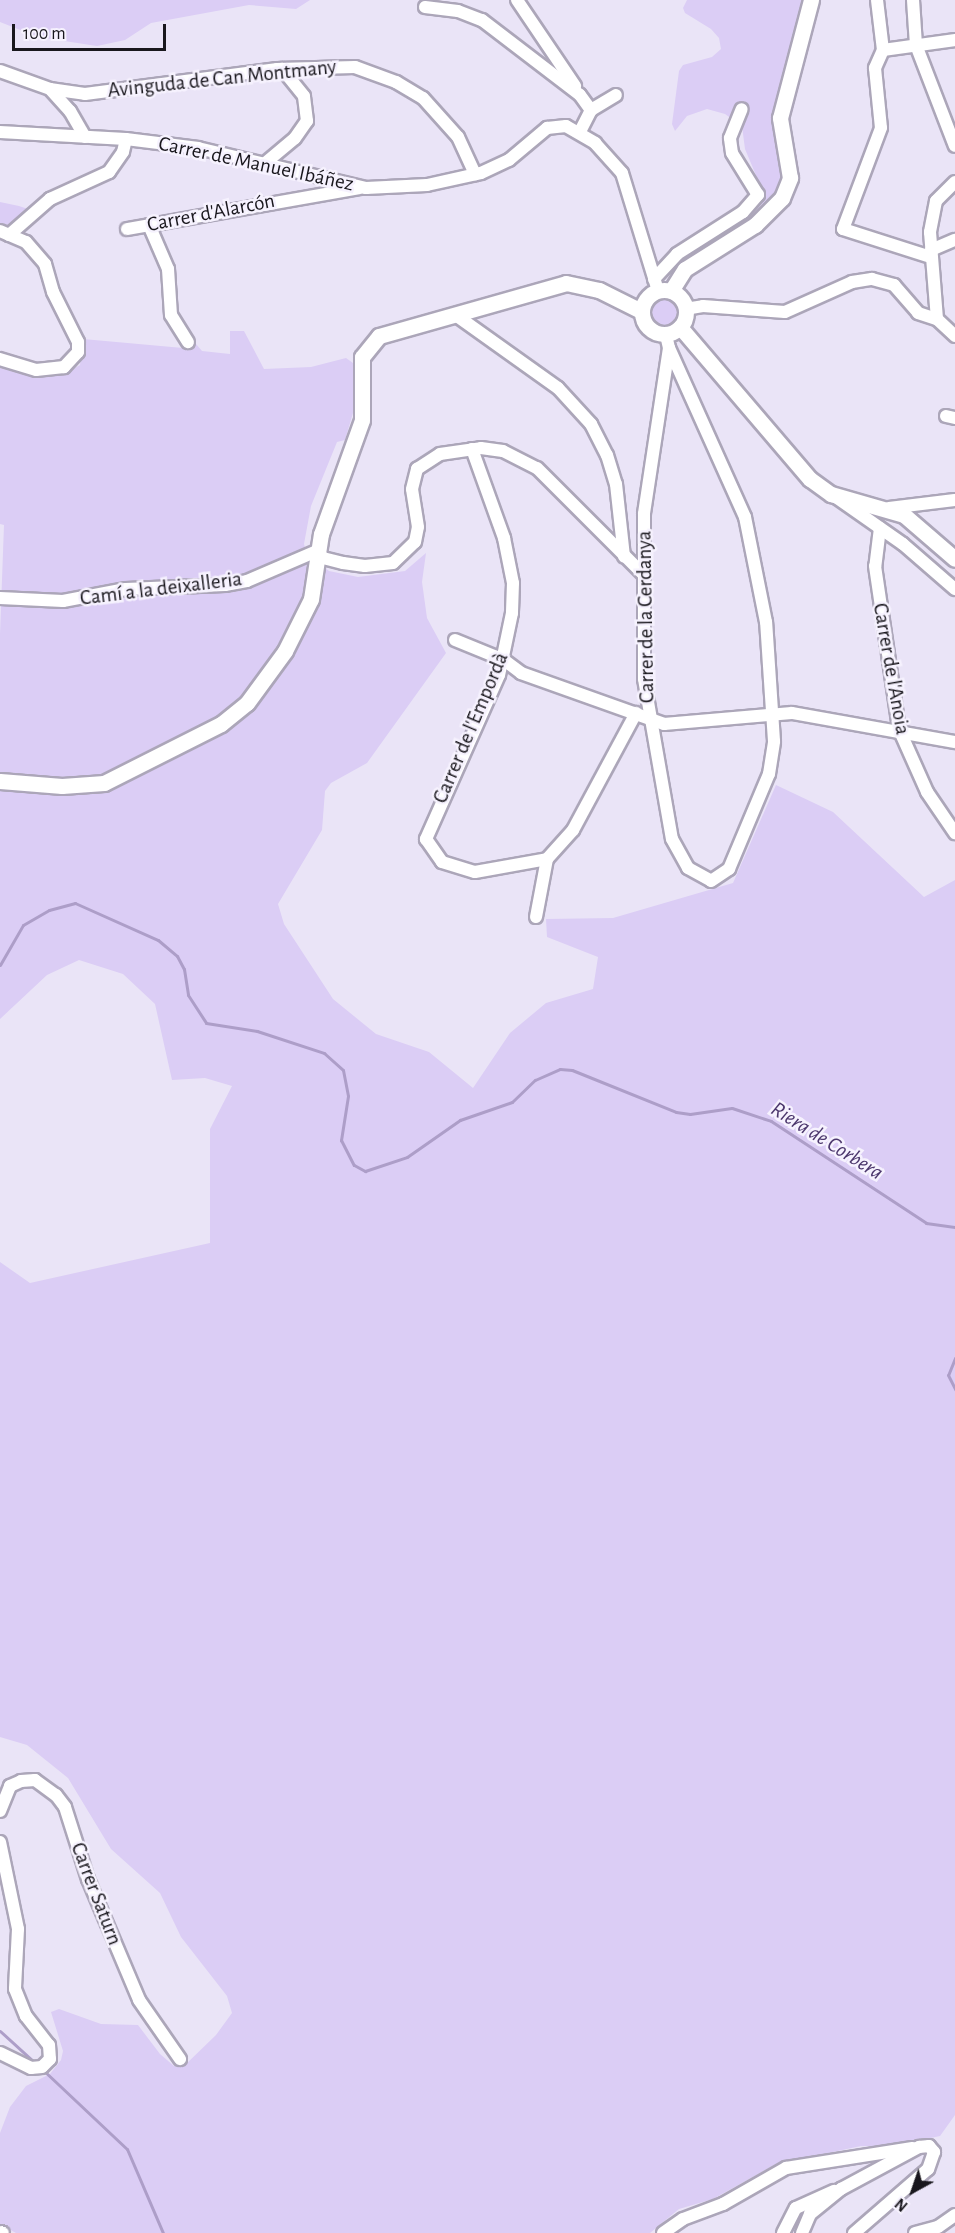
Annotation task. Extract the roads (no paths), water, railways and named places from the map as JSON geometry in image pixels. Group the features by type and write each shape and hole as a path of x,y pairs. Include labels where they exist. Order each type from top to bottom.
{"street":[{"path":"517,0 576,91 591,110"},
{"path":"641,311 646,299 685,268 755,225 782,198 790,178 779,127 811,0"},
{"path":"877,0 883,50 875,68 881,128 843,229 931,254 955,240"},
{"path":"913,0 916,45 955,146"},
{"path":"425,7 458,10 482,20 576,91"},
{"path":"883,50 955,40"},
{"name":"Avinguda de Can Montmany","path":"0,71 50,89 85,94 282,69 355,67 408,88 445,121 475,174"},
{"path":"264,164 295,138 307,121 304,96 282,69"},
{"name":"Avinguda de Can Montmany","path":"50,89 70,111 85,137"},
{"name":"Avinguda de Can Montmany","path":"70,111 76,100 85,94"},
{"path":"580,132 591,110 616,95"},
{"path":"661,287 677,254 743,212 758,195 732,153 730,138 742,109"},
{"path":"475,174 509,160 547,128 562,125 580,132 622,173 661,287 681,298 685,309 680,327 669,350"},
{"name":"Carrer de Manuel Ibáñez","path":"0,132 126,139 198,148 366,188 427,185 475,174"},
{"path":"4,233 50,199 109,172 123,152 126,139"},
{"path":"937,319 931,254 932,208 955,182"},
{"name":"Carrer d'Alarcón","path":"127,229 366,188"},
{"path":"149,225 168,268 171,315 188,342"},
{"path":"0,359 36,370 64,367 78,352 78,342 53,292 45,264 26,242 4,233"},
{"path":"685,309 703,306 785,312 852,282 872,279 894,285 918,313 937,319 955,336"},
{"path":"0,782 62,786 104,783 221,724 247,703 285,651 311,599 317,551 362,420 364,353 373,341 387,333 457,316 566,283 598,290 641,311 649,329 669,350 745,517 766,622 772,714"},
{"path":"457,316 558,387 591,424 607,455 616,484 624,557"},
{"path":"680,327 799,469 880,528 955,589"},
{"name":"Carrer de la Cerdanya","path":"669,350 644,514 644,679 672,839 688,868 711,881 729,869 755,811 768,774 774,741 772,714"},
{"path":"317,551 330,560 365,566 401,559 415,542 418,527 412,489 417,470 440,454 472,449 503,451 537,468 644,575"},
{"name":"Carrer de l'Empordà","path":"472,449 494,502 510,563 512,614 504,660 426,839 442,862 475,872 547,859"},
{"path":"831,494 890,508 915,521 955,559"},
{"path":"890,508 955,500"},
{"path":"915,521 922,503"},
{"name":"Carrer de l'Anoia","path":"880,528 875,566 898,729 927,792 955,833"},
{"name":"Camí a la deixalleria","path":"0,598 63,601 126,589 225,585 247,581 317,551"},
{"path":"455,640 504,660 521,673 649,718 682,724 772,714 898,729 955,742"},
{"path":"536,917 547,859 573,830 636,713"},
{"name":"Carrer Saturn","path":"0,1811 9,1786 21,1780 34,1780 56,1795 65,1807 87,1879 139,2000 180,2059"},
{"path":"0,1842 18,1929 15,1989 26,2016 49,2045 50,2059 42,2067 31,2068 0,2053"},
{"path":"663,2233 683,2219 723,2204 786,2168 929,2146 934,2152 928,2169 854,2233"},
{"path":"783,2233 796,2208 841,2188 919,2147"},
{"path":"802,2233 810,2214 841,2188"},
{"path":"915,2233 938,2227 955,2215"}],"waterway":[{"name":"Riera de Corbera","path":"0,965 23,925 49,910 75,903 158,940 177,956 184,969 188,995 206,1023 257,1031 324,1053 343,1070 348,1096 341,1140 354,1165 365,1171 407,1157 460,1120 512,1102 535,1080 560,1069 572,1070 676,1112 690,1114 732,1108 771,1121 926,1223 955,1227"},
{"name":"Riera de Corbera","path":"955,1358 948,1375 955,1389"},
{"path":"0,2031 35,2063"},
{"path":"42,2069 127,2149 163,2233"}]}
